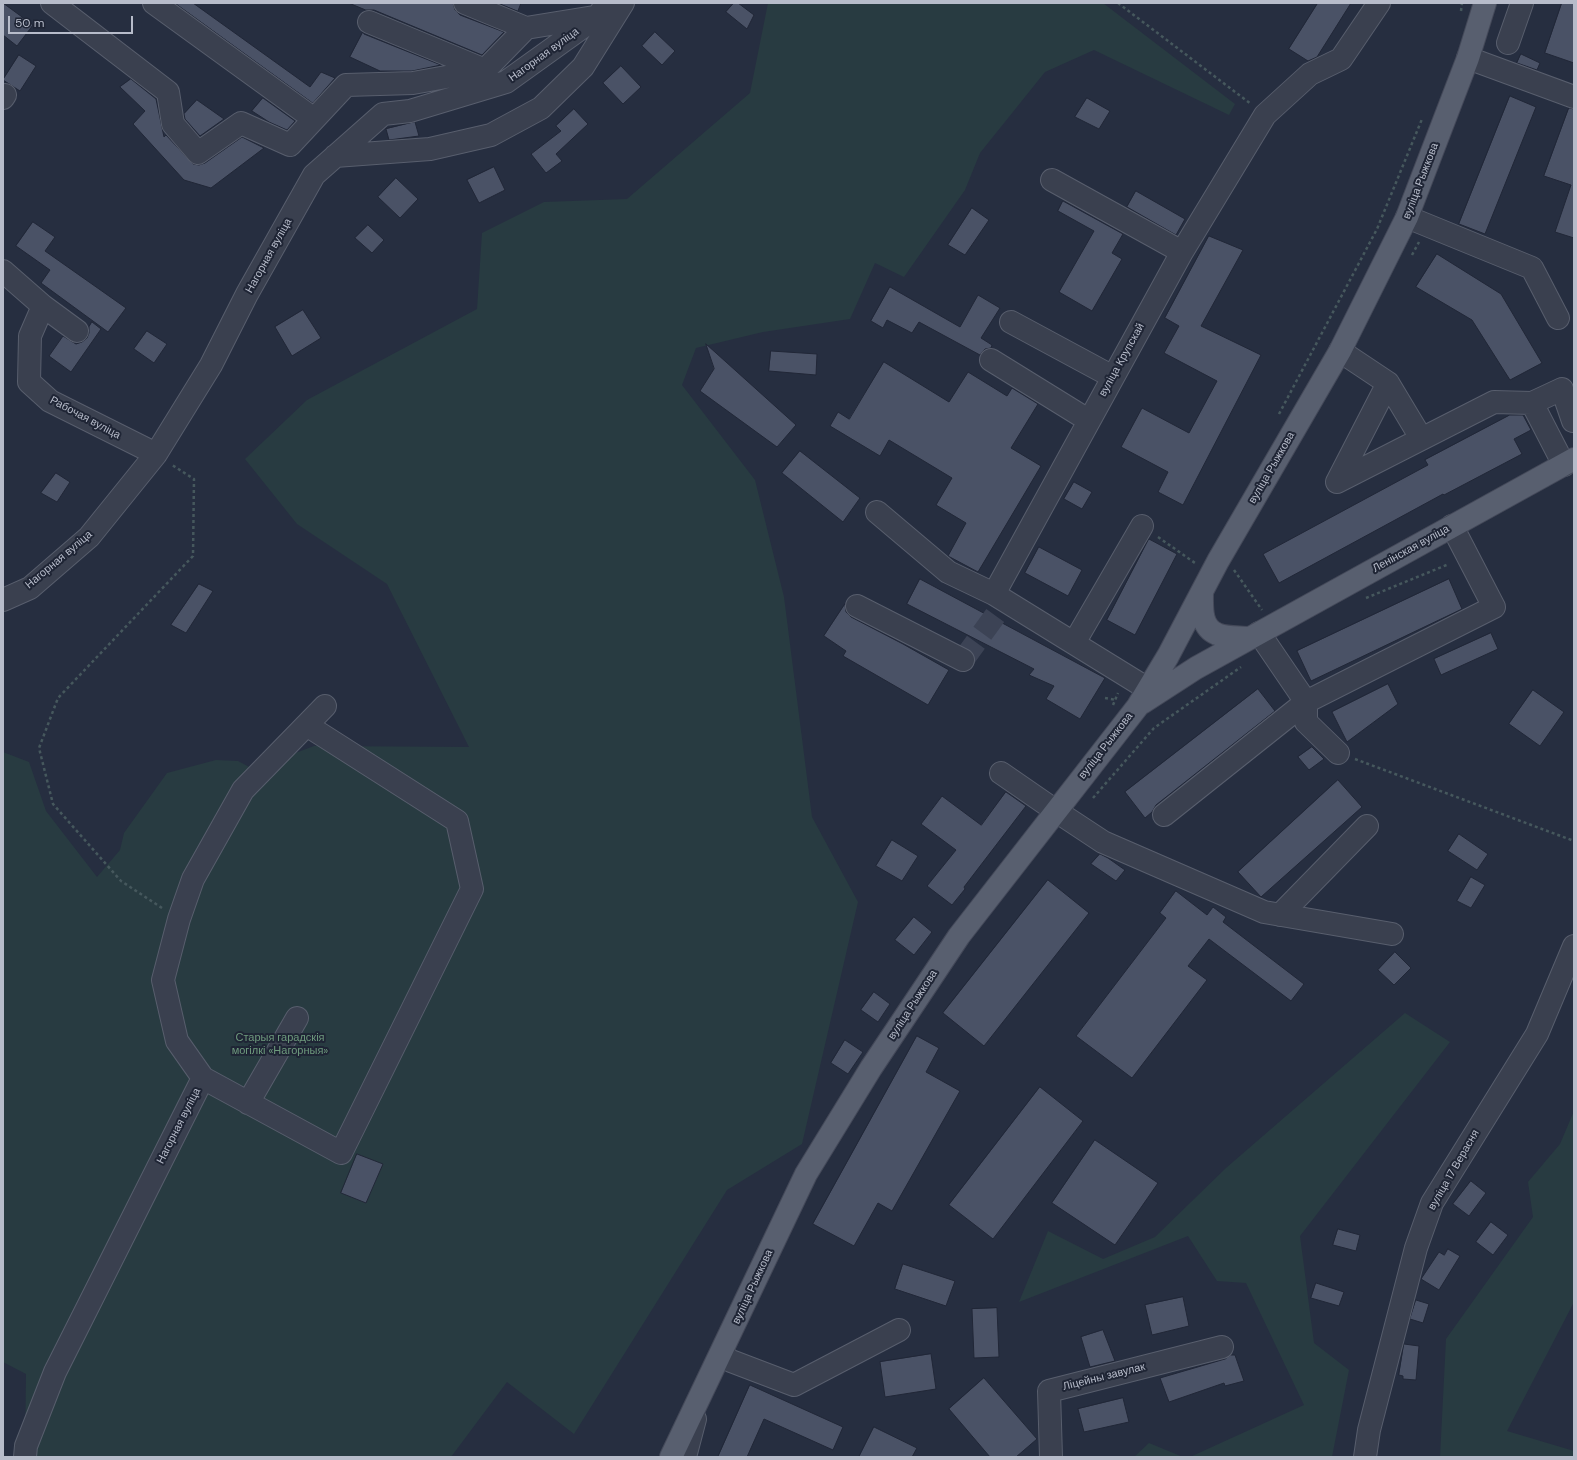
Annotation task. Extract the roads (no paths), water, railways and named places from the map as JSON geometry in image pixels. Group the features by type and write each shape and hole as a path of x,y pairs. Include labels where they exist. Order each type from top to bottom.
{"main road":[{"name":"вуліца Рыжкова","path":"671,1457 700,1399 806,1174 871,1068 959,936 1056,812 1143,697 1168,656 1218,562 1340,351 1407,217 1468,58 1485,3"},
{"name":"Ленінская вуліца","path":"1143,697 1569,462"},
{"path":"1202,592 1202,613 1206,624 1217,634 1260,632"}],"street":[{"path":"52,3 168,92 173,124 198,152 241,123 290,145 346,84 413,83 485,70 526,28 602,9"},
{"path":"154,3 314,119"},
{"path":"465,3 526,28"},
{"path":"335,156 430,149 491,135 541,108 583,67 623,3"},
{"name":"вуліца Крупскай","path":"994,594 1088,420 1182,252 1265,115 1310,74 1341,59 1379,3"},
{"path":"1508,43 1522,3"},
{"name":"Нагорная вуліца","path":"3,600 30,588 90,537 156,454 211,365 247,294 314,175 383,114 410,111 506,82 602,9"},
{"path":"369,22 485,70"},
{"path":"1468,58 1574,97"},
{"path":"1052,180 1182,252"},
{"path":"1407,217 1532,268 1558,318"},
{"path":"3,271 43,306 77,331"},
{"name":"Рабочая вуліца","path":"43,306 30,336 29,382 50,401 156,454"},
{"path":"1011,322 1112,377"},
{"path":"1340,351 1388,383 1421,438"},
{"path":"991,360 1088,420"},
{"path":"1388,383 1337,482 1494,402 1532,403 1562,389 1573,421"},
{"path":"1532,403 1569,462"},
{"path":"877,512 948,572 994,594 1127,676 1143,697"},
{"path":"1074,643 1142,526"},
{"path":"1164,815 1306,702 1494,607 1452,526"},
{"path":"857,606 963,660"},
{"path":"1260,632 1306,702 1306,722 1338,753"},
{"name":"Нагорная вуліца","path":"25,1457 26,1446 56,1372 203,1078 177,1041 163,980 179,919 193,879 243,790 308,726 325,706"},
{"path":"203,1078 341,1154 472,889 457,821 308,726"},
{"path":"1001,773 1056,812 1103,842 1264,912 1392,934"},
{"path":"1280,915 1367,826"},
{"name":"вуліца 17 Верасня","path":"1365,1457 1369,1430 1416,1248 1432,1204 1537,1034 1574,946"},
{"path":"248,1103 297,1018"},
{"path":"721,1354 731,1361 794,1385 899,1330"},
{"name":"Ліцейны завулак","path":"1051,1457 1050,1391 1222,1346"},
{"path":"685,1457 700,1399"}],"tunnel":[{"path":"963,660 1005,602"}],"park label":[{"name":"Старыя гарадскія могілкі «Нагорныя»","path":"280,1044"}]}
